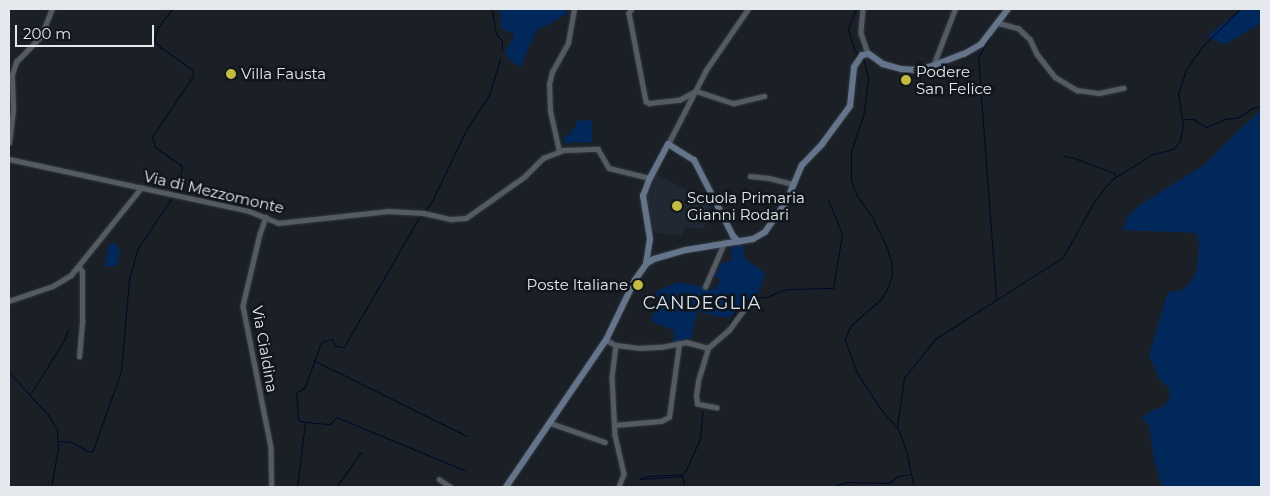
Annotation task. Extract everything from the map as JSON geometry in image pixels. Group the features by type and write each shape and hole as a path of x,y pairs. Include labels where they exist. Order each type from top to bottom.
{"main road":[{"path":"646,264 665,256 731,241 753,239 765,232 778,216 802,165 822,144 850,106 854,69 863,56 901,69 918,70 932,66 981,44 1008,9"},
{"path":"506,487 606,340 635,280 646,264 650,239 643,198 650,178 668,144 694,160 731,241"}],"street":[{"path":"9,143 13,109 12,75 16,62 41,36 52,9"},
{"path":"559,151 550,111 549,84 552,72 568,43 574,9"},
{"path":"632,9 629,14 646,101 650,103 679,100 696,91 734,102 764,96"},
{"path":"668,144 706,70 748,9"},
{"path":"863,9 861,33 863,56"},
{"path":"932,66 955,9"},
{"path":"999,23 1018,28 1030,39 1037,54 1055,77 1077,90 1099,93 1123,88"},
{"name":"Via di Mezzomonte","path":"9,159 249,211 278,223 388,211 424,213 456,219 466,218 524,177 543,158 559,151 598,149 609,168 650,178"},
{"path":"750,176 769,178 793,184"},
{"path":"9,301 60,282 79,267 141,188"},
{"name":"Via Cialdina","path":"266,217 260,234 243,306 271,448 272,487"},
{"path":"705,287 731,241"},
{"path":"79,267 82,272 82,320 79,357"},
{"path":"717,408 699,405 696,399 698,381 708,348 729,330 744,309"},
{"path":"606,340 616,345 651,348 690,343 708,348"},
{"path":"614,425 664,421 669,418 679,344"},
{"path":"616,345 612,376 614,425 624,472 620,487"},
{"path":"550,423 605,442"},
{"path":"439,479 451,487"}],"shaded area":[{"path":"499,9 566,9 567,14 536,31 520,68 504,54 515,34 502,29"},
{"path":"1243,9 1261,9 1261,23 1224,45 1207,36"},
{"path":"1261,110 1261,487 1165,487 1161,483 1154,460 1149,424 1142,418 1151,411 1164,406 1170,398 1169,388 1159,378 1149,355 1168,292 1180,291 1190,283 1197,269 1199,243 1196,233 1123,230 1128,216 1140,205 1205,164"},
{"path":"592,120 592,142 564,143 564,136 571,134 571,130 576,127 576,121"},
{"name":"Scuola Primaria Gianni Rodari","path":"655,174 705,199 711,209 704,229 685,227 682,236 652,232 646,198"},
{"path":"112,243 117,244 117,248 120,249 116,267 105,266 109,245"},
{"path":"744,245 743,257 765,273 758,294 749,299 730,317 719,317 698,311 691,338 672,344 675,331 651,321 658,298 655,296 657,291 678,282 705,287 708,290 716,289 720,279 715,277 721,263 732,261 731,246"}],"waterway":[{"path":"59,441 71,442 90,452 93,450 121,371 129,279 138,248 173,196 180,176 182,166 155,147 152,137 193,76 193,70 161,48 154,40 158,27 172,9"},
{"path":"492,9 496,34 502,41 502,50"},
{"path":"856,9 848,29 854,50 859,54"},
{"path":"897,427 904,378 935,339 1063,257 1094,202 1111,180 1153,154 1173,149 1180,141 1183,125 1178,94 1186,70 1202,47 1240,9"},
{"path":"990,37 978,57 996,299"},
{"path":"424,212 432,201 466,130 489,95 500,58"},
{"path":"863,58 868,78 864,112 851,152 851,180 856,194 872,217 887,248 892,274 888,287 881,299 850,326 845,340 857,373 880,408 899,431 906,450 914,487"},
{"path":"1184,119 1193,119 1206,127 1225,119 1239,117 1253,108 1261,106"},
{"path":"1064,156 1114,173 1116,176"},
{"path":"729,323 736,311 750,298 766,297 787,289 833,288 842,234 828,200"},
{"path":"421,214 344,347 336,346 332,339 323,341 320,345 305,387 296,393 298,418 299,421 330,424 336,417 464,470"},
{"path":"31,393 63,342 68,330"},
{"path":"313,360 467,436"},
{"path":"9,372 49,416 57,430 58,448 51,487"},
{"path":"639,479 647,476 682,474 686,470 700,438 703,411"},
{"path":"297,487 305,423"},
{"path":"336,487 361,452"},
{"path":"831,487 847,482 889,483 898,476 910,474"},
{"path":"640,479 682,476 685,487"}],"place":[{"name":"Villa Fausta","path":"231,74"},
{"name":"Podere San Felice","path":"906,80"},
{"name":"Scuola Primaria Gianni Rodari","path":"677,206"},
{"name":"Poste Italiane","path":"638,285"}],"district":[{"name":"CANDEGLIA","path":"702,303"}]}
